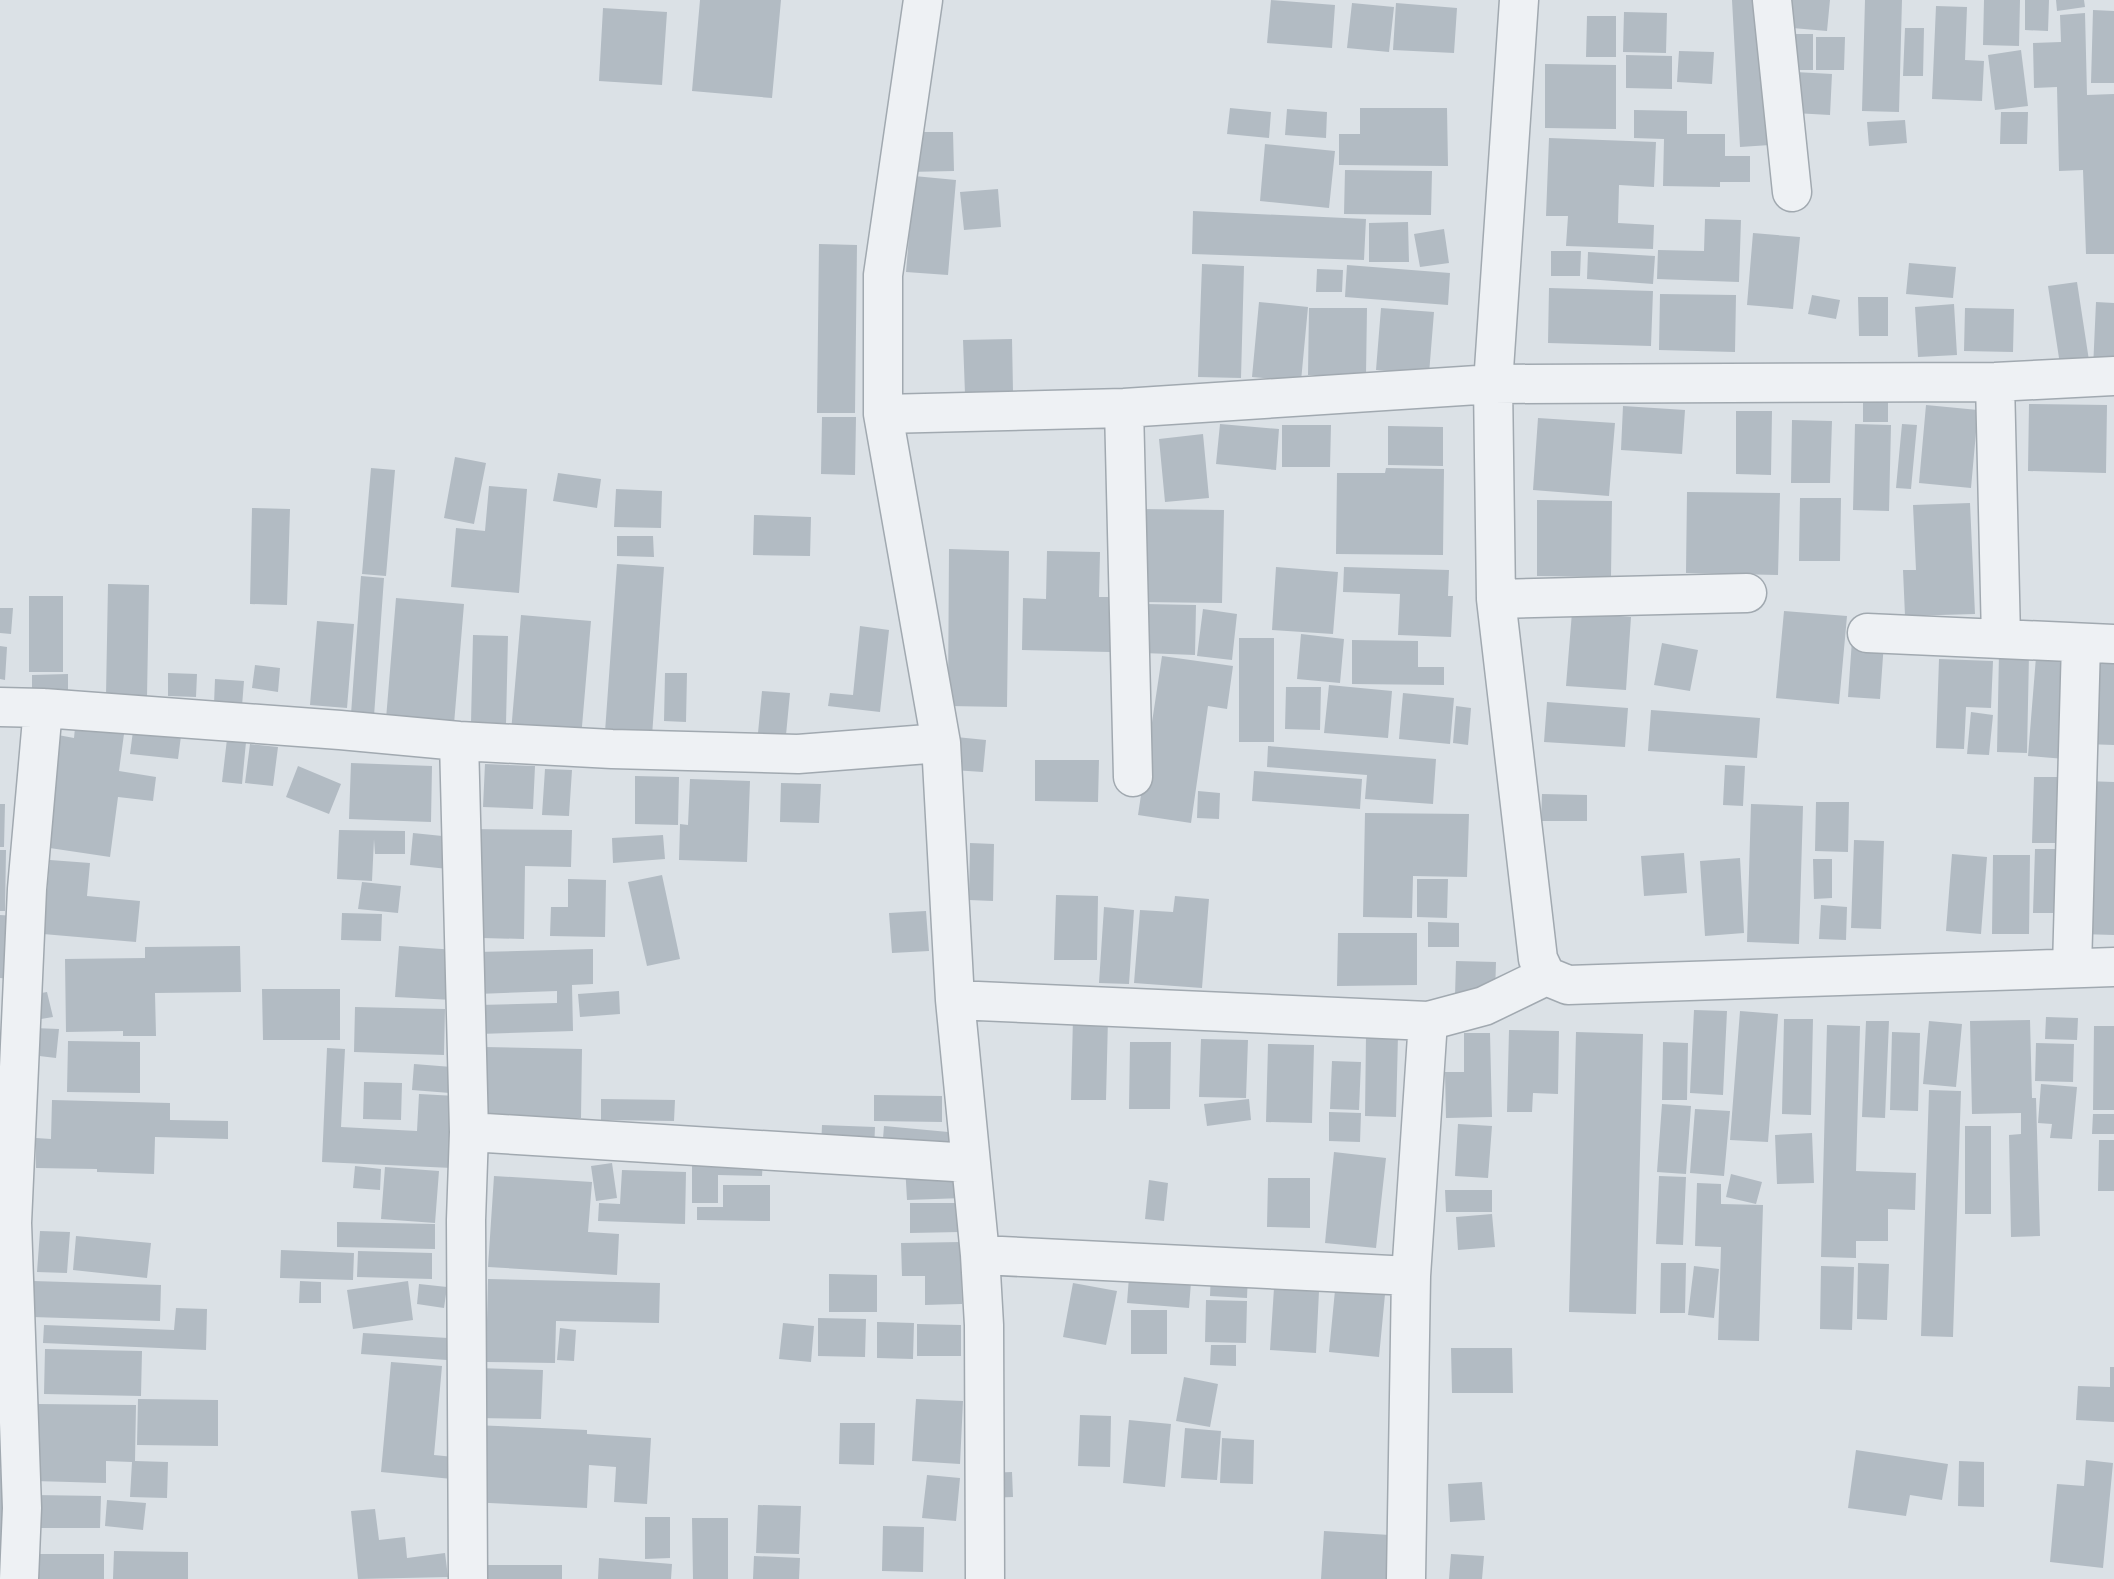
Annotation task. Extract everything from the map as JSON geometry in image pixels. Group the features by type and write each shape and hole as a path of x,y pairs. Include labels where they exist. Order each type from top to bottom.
{"street":[{"path":"923,0 883,275 883,414 941,743 955,1000 980,1255 984,1325 985,1579"},
{"path":"1772,0 1792,192"},
{"path":"1509,1 1493,384 1496,599 1538,959 1546,976 1568,985 2114,967"},
{"path":"883,414 1124,408 1493,384 1995,382 2114,376"},
{"path":"1995,382 2001,638"},
{"path":"1124,408 1133,777"},
{"path":"1496,599 1747,593"},
{"path":"1867,633 2097,643 2073,968"},
{"path":"0,707 340,730 458,741 612,749 798,754 941,743"},
{"path":"19,1579 22,1508 12,1223 27,889 43,708"},
{"path":"458,741 469,1132 466,1220 468,1579"},
{"path":"955,1000 1428,1021 1484,1006 1546,976"},
{"path":"1406,1579 1411,1276 1428,1021"},
{"path":"469,1132 971,1163"},
{"path":"980,1255 1411,1276"}],"building":[{"path":"700,0 781,0 772,98 692,91"},
{"path":"1271,0 1335,5 1332,48 1267,43"},
{"path":"1732,0 1763,0 1770,145 1740,147"},
{"path":"1783,0 1830,0 1827,31 1781,27"},
{"path":"1865,0 1902,0 1899,112 1862,111"},
{"path":"1984,0 2020,0 2019,46 1983,45"},
{"path":"2025,0 2049,0 2048,31 2025,30"},
{"path":"2056,0 2084,0 2085,7 2057,11"},
{"path":"1352,3 1394,7 1389,52 1347,48"},
{"path":"1396,3 1457,8 1454,53 1393,50"},
{"path":"1936,6 1967,7 1965,60 1984,61 1982,101 1932,99"},
{"path":"603,8 667,12 662,85 599,81"},
{"path":"2093,10 2114,11 2114,83 2091,83"},
{"path":"1624,12 1667,13 1666,53 1623,52"},
{"path":"2085,13 2087,95 2114,94 2114,254 2086,254 2083,170 2059,171 2057,87 2034,88 2033,43 2061,42 2060,15"},
{"path":"1587,16 1616,16 1616,57 1586,57"},
{"path":"1905,28 1924,28 1923,76 1903,76"},
{"path":"1787,34 1813,34 1813,70 1787,70"},
{"path":"1816,37 1845,37 1844,70 1816,70"},
{"path":"2021,50 2028,106 1995,110 1988,55"},
{"path":"1679,51 1714,52 1712,84 1677,82"},
{"path":"1626,55 1672,56 1672,89 1626,88"},
{"path":"1545,64 1616,65 1616,129 1545,128"},
{"path":"1795,72 1832,74 1830,115 1794,113"},
{"path":"1230,108 1271,112 1269,138 1227,134"},
{"path":"1360,108 1447,108 1448,166 1339,165 1339,134 1360,134"},
{"path":"1287,109 1327,112 1326,138 1285,135"},
{"path":"1634,110 1687,111 1687,134 1725,134 1725,156 1750,156 1750,182 1720,182 1720,187 1663,186 1664,139 1634,138"},
{"path":"2001,112 2028,112 2027,144 2000,144"},
{"path":"1905,120 1907,143 1869,146 1867,122"},
{"path":"907,132 953,132 954,171 907,172"},
{"path":"1549,138 1656,142 1654,187 1619,185 1618,223 1654,225 1653,249 1566,246 1568,216 1546,216"},
{"path":"1265,144 1335,151 1329,208 1260,201"},
{"path":"1345,170 1432,171 1431,215 1344,214"},
{"path":"914,176 956,180 948,275 906,272"},
{"path":"998,189 1001,227 964,230 960,192"},
{"path":"1193,211 1366,219 1364,260 1192,254"},
{"path":"1705,219 1741,220 1739,282 1657,279 1658,250 1704,251"},
{"path":"1408,222 1409,262 1369,262 1369,223"},
{"path":"1444,229 1449,263 1420,267 1414,234"},
{"path":"1753,233 1800,237 1793,309 1747,305"},
{"path":"819,244 857,245 855,413 817,413"},
{"path":"1551,251 1581,251 1580,276 1551,276"},
{"path":"1588,252 1655,256 1653,284 1587,279"},
{"path":"1909,263 1956,267 1953,298 1906,294"},
{"path":"1202,264 1244,266 1241,378 1198,377"},
{"path":"1347,265 1450,273 1448,305 1345,297"},
{"path":"1317,269 1343,270 1342,292 1316,292"},
{"path":"2077,282 2090,367 2061,371 2048,286"},
{"path":"1549,288 1653,291 1651,346 1548,343"},
{"path":"1660,294 1736,295 1735,352 1659,350"},
{"path":"1812,295 1840,300 1836,319 1808,314"},
{"path":"1858,297 1888,297 1888,336 1859,336"},
{"path":"1259,302 1308,307 1301,381 1252,377"},
{"path":"2096,302 2114,303 2114,371 2093,369"},
{"path":"1954,304 1957,355 1918,357 1915,307"},
{"path":"1309,308 1367,308 1366,375 1308,375"},
{"path":"1381,308 1434,312 1429,374 1376,370"},
{"path":"1965,308 2014,309 2013,352 1964,351"},
{"path":"1012,339 1013,392 965,394 963,340"},
{"path":"1863,400 1888,400 1888,422 1863,422"},
{"path":"2029,404 2107,405 2106,473 2028,471"},
{"path":"1926,405 1978,410 1971,488 1919,483"},
{"path":"1623,406 1685,410 1682,454 1621,450"},
{"path":"1736,411 1772,411 1771,475 1736,474"},
{"path":"822,417 856,417 855,475 821,474"},
{"path":"1538,418 1615,423 1609,496 1533,490"},
{"path":"1792,420 1832,421 1830,483 1791,483"},
{"path":"1220,424 1279,429 1276,470 1216,464"},
{"path":"1855,424 1891,425 1889,511 1853,510"},
{"path":"1902,424 1917,425 1911,489 1896,488"},
{"path":"1282,425 1331,425 1330,467 1282,467"},
{"path":"1388,426 1443,427 1443,466 1388,465"},
{"path":"1203,434 1209,498 1165,502 1159,439"},
{"path":"455,457 486,463 474,524 444,518"},
{"path":"371,468 395,470 386,576 362,574"},
{"path":"1386,468 1444,469 1443,555 1336,554 1337,473 1385,473"},
{"path":"558,473 601,479 597,508 553,501"},
{"path":"489,486 527,489 519,593 451,587 456,528 485,531"},
{"path":"616,489 662,491 661,528 614,527"},
{"path":"1687,492 1780,493 1778,575 1686,573"},
{"path":"1800,498 1841,498 1840,561 1799,561"},
{"path":"1537,500 1612,501 1611,577 1537,576"},
{"path":"1970,503 1975,614 1905,616 1903,570 1916,570 1913,505"},
{"path":"252,508 290,509 287,605 250,604"},
{"path":"1138,509 1224,510 1222,603 1141,602"},
{"path":"754,515 811,517 810,556 753,555"},
{"path":"617,536 653,536 654,557 617,556"},
{"path":"949,549 1009,551 1007,707 948,706"},
{"path":"1047,551 1100,552 1099,597 1111,597 1110,652 1022,650 1023,598 1046,599"},
{"path":"617,564 664,567 652,736 605,732"},
{"path":"1276,567 1338,572 1333,634 1272,630"},
{"path":"1344,567 1449,570 1448,596 1453,596 1451,637 1398,635 1400,594 1343,592"},
{"path":"361,576 384,578 374,716 351,714"},
{"path":"108,584 149,585 147,697 106,696"},
{"path":"29,596 63,596 63,672 29,672"},
{"path":"396,598 464,604 454,724 386,719"},
{"path":"1145,604 1196,605 1195,655 1143,653"},
{"path":"0,608 13,608 11,634 0,633"},
{"path":"1203,609 1237,614 1232,660 1197,656"},
{"path":"1784,611 1847,616 1839,704 1776,698"},
{"path":"1572,612 1631,617 1626,690 1566,686"},
{"path":"521,615 591,621 581,738 511,732"},
{"path":"317,621 354,624 347,708 310,705"},
{"path":"860,626 889,630 880,712 828,706 830,693 853,695"},
{"path":"1301,634 1344,639 1340,683 1297,679"},
{"path":"473,635 508,636 506,724 471,723"},
{"path":"1239,638 1274,638 1274,742 1239,742"},
{"path":"1352,640 1418,641 1418,667 1444,667 1444,685 1352,684"},
{"path":"1852,640 1884,642 1880,699 1848,697"},
{"path":"1662,643 1698,650 1690,691 1654,685"},
{"path":"0,646 7,647 5,680 0,679"},
{"path":"1999,653 2029,654 2027,753 1997,752"},
{"path":"1162,656 1233,666 1227,709 1208,706 1191,823 1138,815"},
{"path":"2036,657 2073,659 2065,759 2028,756"},
{"path":"1939,659 1993,661 1991,708 1966,707 1964,749 1936,748"},
{"path":"2087,663 2114,664 2114,745 2085,744"},
{"path":"255,665 280,668 278,692 252,688"},
{"path":"168,673 197,674 196,697 168,696"},
{"path":"665,673 687,673 686,722 664,721"},
{"path":"68,674 68,696 32,696 32,675"},
{"path":"215,679 244,681 242,706 214,704"},
{"path":"1329,685 1392,691 1388,738 1324,733"},
{"path":"1286,687 1321,687 1320,730 1285,729"},
{"path":"762,691 790,693 786,735 758,733"},
{"path":"1403,693 1454,698 1450,744 1399,739"},
{"path":"1547,702 1628,708 1625,747 1544,742"},
{"path":"1456,706 1471,708 1468,745 1453,743"},
{"path":"1651,710 1760,718 1757,758 1648,751"},
{"path":"1971,712 1993,715 1989,755 1967,754"},
{"path":"75,728 124,734 119,771 156,777 153,801 118,797 110,857 43,847 58,735 74,738"},
{"path":"133,731 181,736 178,759 130,754"},
{"path":"956,737 986,740 983,772 953,770"},
{"path":"227,739 246,742 242,784 222,782"},
{"path":"250,744 278,747 273,786 245,783"},
{"path":"1268,746 1436,759 1433,804 1365,799 1367,775 1267,767"},
{"path":"1035,760 1099,760 1098,802 1035,801"},
{"path":"351,763 432,766 431,822 349,819"},
{"path":"485,764 535,766 533,809 483,807"},
{"path":"1725,765 1745,766 1743,806 1723,805"},
{"path":"298,766 341,784 329,814 286,797"},
{"path":"545,769 572,770 569,816 542,815"},
{"path":"1254,771 1362,779 1360,809 1252,801"},
{"path":"635,776 679,777 678,825 635,824"},
{"path":"2034,777 2071,777 2069,843 2032,843"},
{"path":"690,779 750,781 747,862 679,860 680,824 688,825"},
{"path":"2085,781 2114,782 2114,935 2080,934"},
{"path":"781,783 821,784 819,823 780,822"},
{"path":"1198,791 1220,793 1219,819 1197,818"},
{"path":"1542,794 1587,795 1587,821 1541,821"},
{"path":"1816,802 1849,802 1848,852 1815,851"},
{"path":"0,804 5,804 4,847 0,847"},
{"path":"1751,804 1803,806 1799,944 1747,942"},
{"path":"1365,813 1469,814 1467,877 1413,876 1412,918 1363,917"},
{"path":"468,829 572,830 571,867 525,866 524,939 482,938 483,879 468,879"},
{"path":"339,830 405,831 405,854 375,854 374,839 372,881 337,879"},
{"path":"413,833 452,837 448,869 410,865"},
{"path":"663,835 665,859 613,863 612,838"},
{"path":"1854,840 1884,841 1881,929 1851,928"},
{"path":"970,843 994,844 993,901 969,900"},
{"path":"2035,849 2073,849 2072,913 2033,913"},
{"path":"0,850 6,850 5,911 0,911"},
{"path":"1684,853 1687,893 1644,896 1641,856"},
{"path":"1952,854 1987,857 1981,934 1946,931"},
{"path":"1993,855 2030,855 2029,934 1992,934"},
{"path":"1740,858 1744,933 1705,936 1700,861"},
{"path":"1813,859 1832,859 1832,898 1814,899"},
{"path":"50,860 90,863 87,896 140,901 136,942 43,934"},
{"path":"662,875 680,959 647,966 628,882"},
{"path":"568,879 606,880 605,937 550,936 551,907 568,907"},
{"path":"1417,879 1448,879 1447,918 1417,917"},
{"path":"362,882 401,886 398,913 358,909"},
{"path":"1056,895 1098,896 1097,960 1054,960"},
{"path":"1175,896 1209,899 1202,988 1134,983 1140,910 1173,912"},
{"path":"1821,905 1847,907 1846,940 1819,939"},
{"path":"1104,907 1134,910 1129,984 1099,983"},
{"path":"926,911 929,951 892,953 889,913"},
{"path":"342,913 382,914 381,941 341,940"},
{"path":"0,915 15,916 11,979 0,978"},
{"path":"1428,922 1459,923 1459,947 1428,947"},
{"path":"1338,933 1417,933 1417,985 1337,986"},
{"path":"240,946 241,992 155,993 156,1036 123,1036 123,1031 66,1032 65,959 145,958 145,947"},
{"path":"399,946 456,950 453,1000 395,997"},
{"path":"593,949 593,984 572,985 573,1031 479,1034 478,1005 557,1003 557,991 477,994 476,952"},
{"path":"1456,961 1496,962 1495,996 1455,996"},
{"path":"262,989 340,989 340,1040 263,1040"},
{"path":"619,991 620,1014 580,1017 578,994"},
{"path":"47,992 53,1017 35,1020 30,995"},
{"path":"355,1007 445,1009 444,1055 354,1052"},
{"path":"1694,1010 1727,1011 1723,1095 1690,1093"},
{"path":"1740,1011 1778,1014 1768,1142 1730,1140"},
{"path":"1073,1017 1108,1018 1106,1100 1071,1100"},
{"path":"2046,1017 2078,1018 2077,1040 2045,1039"},
{"path":"1784,1019 1813,1019 1811,1115 1782,1114"},
{"path":"2030,1020 2032,1098 2036,1098 2040,1236 2011,1237 2009,1135 2021,1134 2021,1113 1972,1114 1970,1021"},
{"path":"1866,1021 1889,1021 1885,1118 1862,1117"},
{"path":"1929,1021 1962,1024 1956,1087 1923,1084"},
{"path":"1827,1025 1860,1026 1856,1171 1916,1173 1915,1210 1888,1209 1888,1241 1856,1241 1856,1258 1821,1257"},
{"path":"2094,1026 2114,1026 2114,1110 2093,1110"},
{"path":"34,1028 59,1029 56,1058 31,1055"},
{"path":"1509,1030 1559,1031 1558,1094 1533,1093 1532,1112 1507,1112"},
{"path":"1576,1032 1643,1034 1636,1314 1569,1312"},
{"path":"1892,1032 1920,1033 1918,1111 1890,1110"},
{"path":"1464,1033 1490,1033 1492,1117 1446,1118 1445,1072 1464,1072"},
{"path":"1366,1035 1398,1035 1396,1117 1365,1116"},
{"path":"1201,1039 1248,1040 1246,1098 1199,1097"},
{"path":"68,1041 140,1042 140,1093 67,1092"},
{"path":"1130,1042 1171,1042 1170,1109 1129,1109"},
{"path":"1663,1042 1688,1043 1687,1100 1662,1100"},
{"path":"2036,1043 2074,1044 2073,1082 2035,1081"},
{"path":"1268,1044 1314,1045 1312,1123 1266,1122"},
{"path":"484,1047 582,1049 581,1118 484,1117"},
{"path":"327,1048 345,1049 341,1127 417,1131 419,1094 456,1096 452,1168 322,1162"},
{"path":"1332,1061 1361,1062 1359,1110 1330,1109"},
{"path":"414,1064 452,1067 450,1093 412,1090"},
{"path":"364,1082 402,1083 401,1120 363,1119"},
{"path":"2041,1084 2077,1087 2072,1139 2050,1138 2052,1124 2038,1123"},
{"path":"1929,1090 1961,1091 1953,1337 1921,1336"},
{"path":"874,1095 942,1096 942,1122 874,1121"},
{"path":"601,1099 675,1100 674,1121 601,1120"},
{"path":"1249,1099 1251,1120 1207,1126 1204,1104"},
{"path":"52,1100 170,1103 170,1120 228,1121 228,1139 155,1137 154,1174 36,1168 36,1138 51,1139"},
{"path":"1662,1104 1691,1106 1686,1174 1657,1172"},
{"path":"1695,1109 1730,1111 1724,1176 1690,1173"},
{"path":"1329,1112 1361,1113 1360,1142 1329,1141"},
{"path":"2093,1114 2114,1114 2114,1134 2092,1134"},
{"path":"1458,1124 1492,1126 1488,1178 1455,1176"},
{"path":"822,1125 875,1127 874,1151 821,1149"},
{"path":"884,1126 959,1133 958,1158 882,1151"},
{"path":"1965,1126 1991,1126 1991,1214 1965,1214"},
{"path":"1812,1133 1814,1183 1777,1184 1775,1135"},
{"path":"2099,1140 2114,1140 2114,1191 2098,1191"},
{"path":"1334,1152 1386,1158 1376,1248 1325,1243"},
{"path":"692,1159 763,1159 762,1176 718,1175 718,1203 692,1203"},
{"path":"612,1163 617,1198 596,1201 591,1166"},
{"path":"962,1163 963,1198 907,1200 905,1165"},
{"path":"355,1166 381,1169 380,1190 353,1188"},
{"path":"385,1167 439,1171 435,1223 381,1219"},
{"path":"622,1170 686,1172 685,1224 598,1221 599,1203 620,1204"},
{"path":"1731,1174 1762,1182 1756,1204 1726,1197"},
{"path":"494,1176 592,1182 588,1232 619,1234 617,1275 488,1267"},
{"path":"1659,1176 1686,1177 1683,1245 1656,1244"},
{"path":"1268,1178 1310,1178 1310,1228 1267,1227"},
{"path":"1149,1180 1168,1183 1164,1221 1145,1219"},
{"path":"1697,1183 1721,1184 1721,1204 1763,1205 1759,1341 1718,1340 1721,1247 1695,1246"},
{"path":"723,1185 770,1185 770,1221 697,1220 697,1207 723,1207"},
{"path":"1445,1190 1492,1190 1492,1212 1446,1212"},
{"path":"910,1203 960,1203 960,1232 910,1233"},
{"path":"1492,1214 1495,1247 1458,1250 1456,1217"},
{"path":"337,1222 435,1224 435,1249 337,1247"},
{"path":"40,1231 70,1232 67,1273 37,1272"},
{"path":"76,1236 151,1243 147,1278 73,1270"},
{"path":"961,1242 962,1304 925,1305 925,1276 902,1276 901,1243"},
{"path":"281,1250 354,1253 353,1280 280,1278"},
{"path":"358,1251 432,1253 432,1279 357,1277"},
{"path":"1661,1263 1686,1263 1685,1313 1660,1313"},
{"path":"1858,1263 1889,1264 1887,1320 1857,1319"},
{"path":"1694,1266 1719,1269 1714,1318 1688,1315"},
{"path":"1821,1266 1854,1267 1852,1330 1820,1329"},
{"path":"1211,1272 1248,1272 1247,1298 1210,1296"},
{"path":"829,1274 877,1275 877,1312 829,1312"},
{"path":"1129,1277 1191,1282 1189,1308 1127,1303"},
{"path":"488,1279 660,1283 659,1323 556,1321 555,1363 486,1362"},
{"path":"1336,1280 1386,1284 1379,1357 1329,1352"},
{"path":"33,1281 161,1285 160,1321 32,1317"},
{"path":"300,1281 321,1282 321,1303 299,1303"},
{"path":"408,1281 413,1320 353,1329 347,1290"},
{"path":"1073,1283 1117,1291 1106,1345 1063,1337"},
{"path":"419,1284 447,1287 444,1308 417,1304"},
{"path":"1274,1288 1319,1291 1316,1353 1270,1350"},
{"path":"1206,1300 1247,1301 1246,1343 1205,1342"},
{"path":"176,1308 207,1309 206,1350 43,1343 44,1325 174,1330"},
{"path":"1131,1310 1167,1310 1167,1354 1131,1354"},
{"path":"818,1318 866,1319 865,1357 818,1356"},
{"path":"877,1322 914,1323 913,1359 877,1358"},
{"path":"783,1323 814,1326 811,1362 779,1359"},
{"path":"917,1324 961,1325 961,1356 917,1356"},
{"path":"560,1328 576,1330 574,1361 557,1360"},
{"path":"363,1333 448,1338 447,1360 361,1354"},
{"path":"1211,1345 1236,1345 1236,1366 1210,1365"},
{"path":"1451,1348 1512,1348 1513,1393 1452,1393"},
{"path":"45,1349 142,1351 141,1396 44,1394"},
{"path":"391,1362 442,1366 434,1455 454,1457 452,1479 381,1472"},
{"path":"2110,1367 2114,1367 2114,1422 2076,1420 2078,1386 2110,1387"},
{"path":"476,1368 543,1370 541,1419 475,1418"},
{"path":"1184,1377 1218,1384 1210,1427 1176,1421"},
{"path":"138,1399 218,1400 218,1446 137,1445"},
{"path":"916,1399 963,1401 960,1464 912,1461"},
{"path":"36,1404 136,1405 135,1461 168,1462 167,1498 130,1497 132,1462 106,1461 106,1483 34,1481"},
{"path":"1080,1415 1111,1416 1110,1467 1078,1466"},
{"path":"1129,1420 1171,1424 1165,1487 1123,1483"},
{"path":"840,1423 875,1423 874,1465 839,1464"},
{"path":"473,1425 587,1430 587,1434 651,1438 647,1504 614,1502 616,1467 589,1465 587,1508 469,1502"},
{"path":"1185,1428 1221,1431 1217,1480 1181,1478"},
{"path":"1222,1438 1254,1440 1253,1484 1220,1483"},
{"path":"1856,1450 1948,1464 1942,1500 1910,1495 1906,1516 1848,1508"},
{"path":"2086,1460 2113,1463 2103,1568 2050,1562 2057,1484 2084,1486"},
{"path":"1959,1461 1984,1462 1984,1507 1958,1506"},
{"path":"0,1470 12,1470 9,1551 0,1551"},
{"path":"1012,1472 1013,1497 986,1498 986,1473"},
{"path":"927,1475 960,1478 956,1521 922,1518"},
{"path":"1482,1482 1485,1520 1450,1522 1448,1484"},
{"path":"34,1495 101,1496 100,1528 33,1528"},
{"path":"107,1500 146,1503 143,1530 105,1526"},
{"path":"758,1505 801,1506 799,1554 756,1553"},
{"path":"375,1509 379,1540 405,1537 407,1558 445,1553 448,1577 358,1579 351,1511"},
{"path":"645,1517 670,1517 670,1558 645,1559"},
{"path":"692,1518 728,1518 728,1579 693,1579"},
{"path":"883,1526 924,1527 923,1572 882,1571"},
{"path":"1324,1531 1390,1535 1387,1579 1321,1579"},
{"path":"114,1551 188,1552 188,1579 113,1579"},
{"path":"33,1554 104,1554 104,1579 33,1579"},
{"path":"1451,1554 1484,1556 1482,1579 1449,1579"},
{"path":"754,1556 800,1558 799,1579 753,1579"},
{"path":"599,1558 672,1564 671,1579 598,1579"},
{"path":"486,1565 562,1565 562,1579 486,1579"}]}
